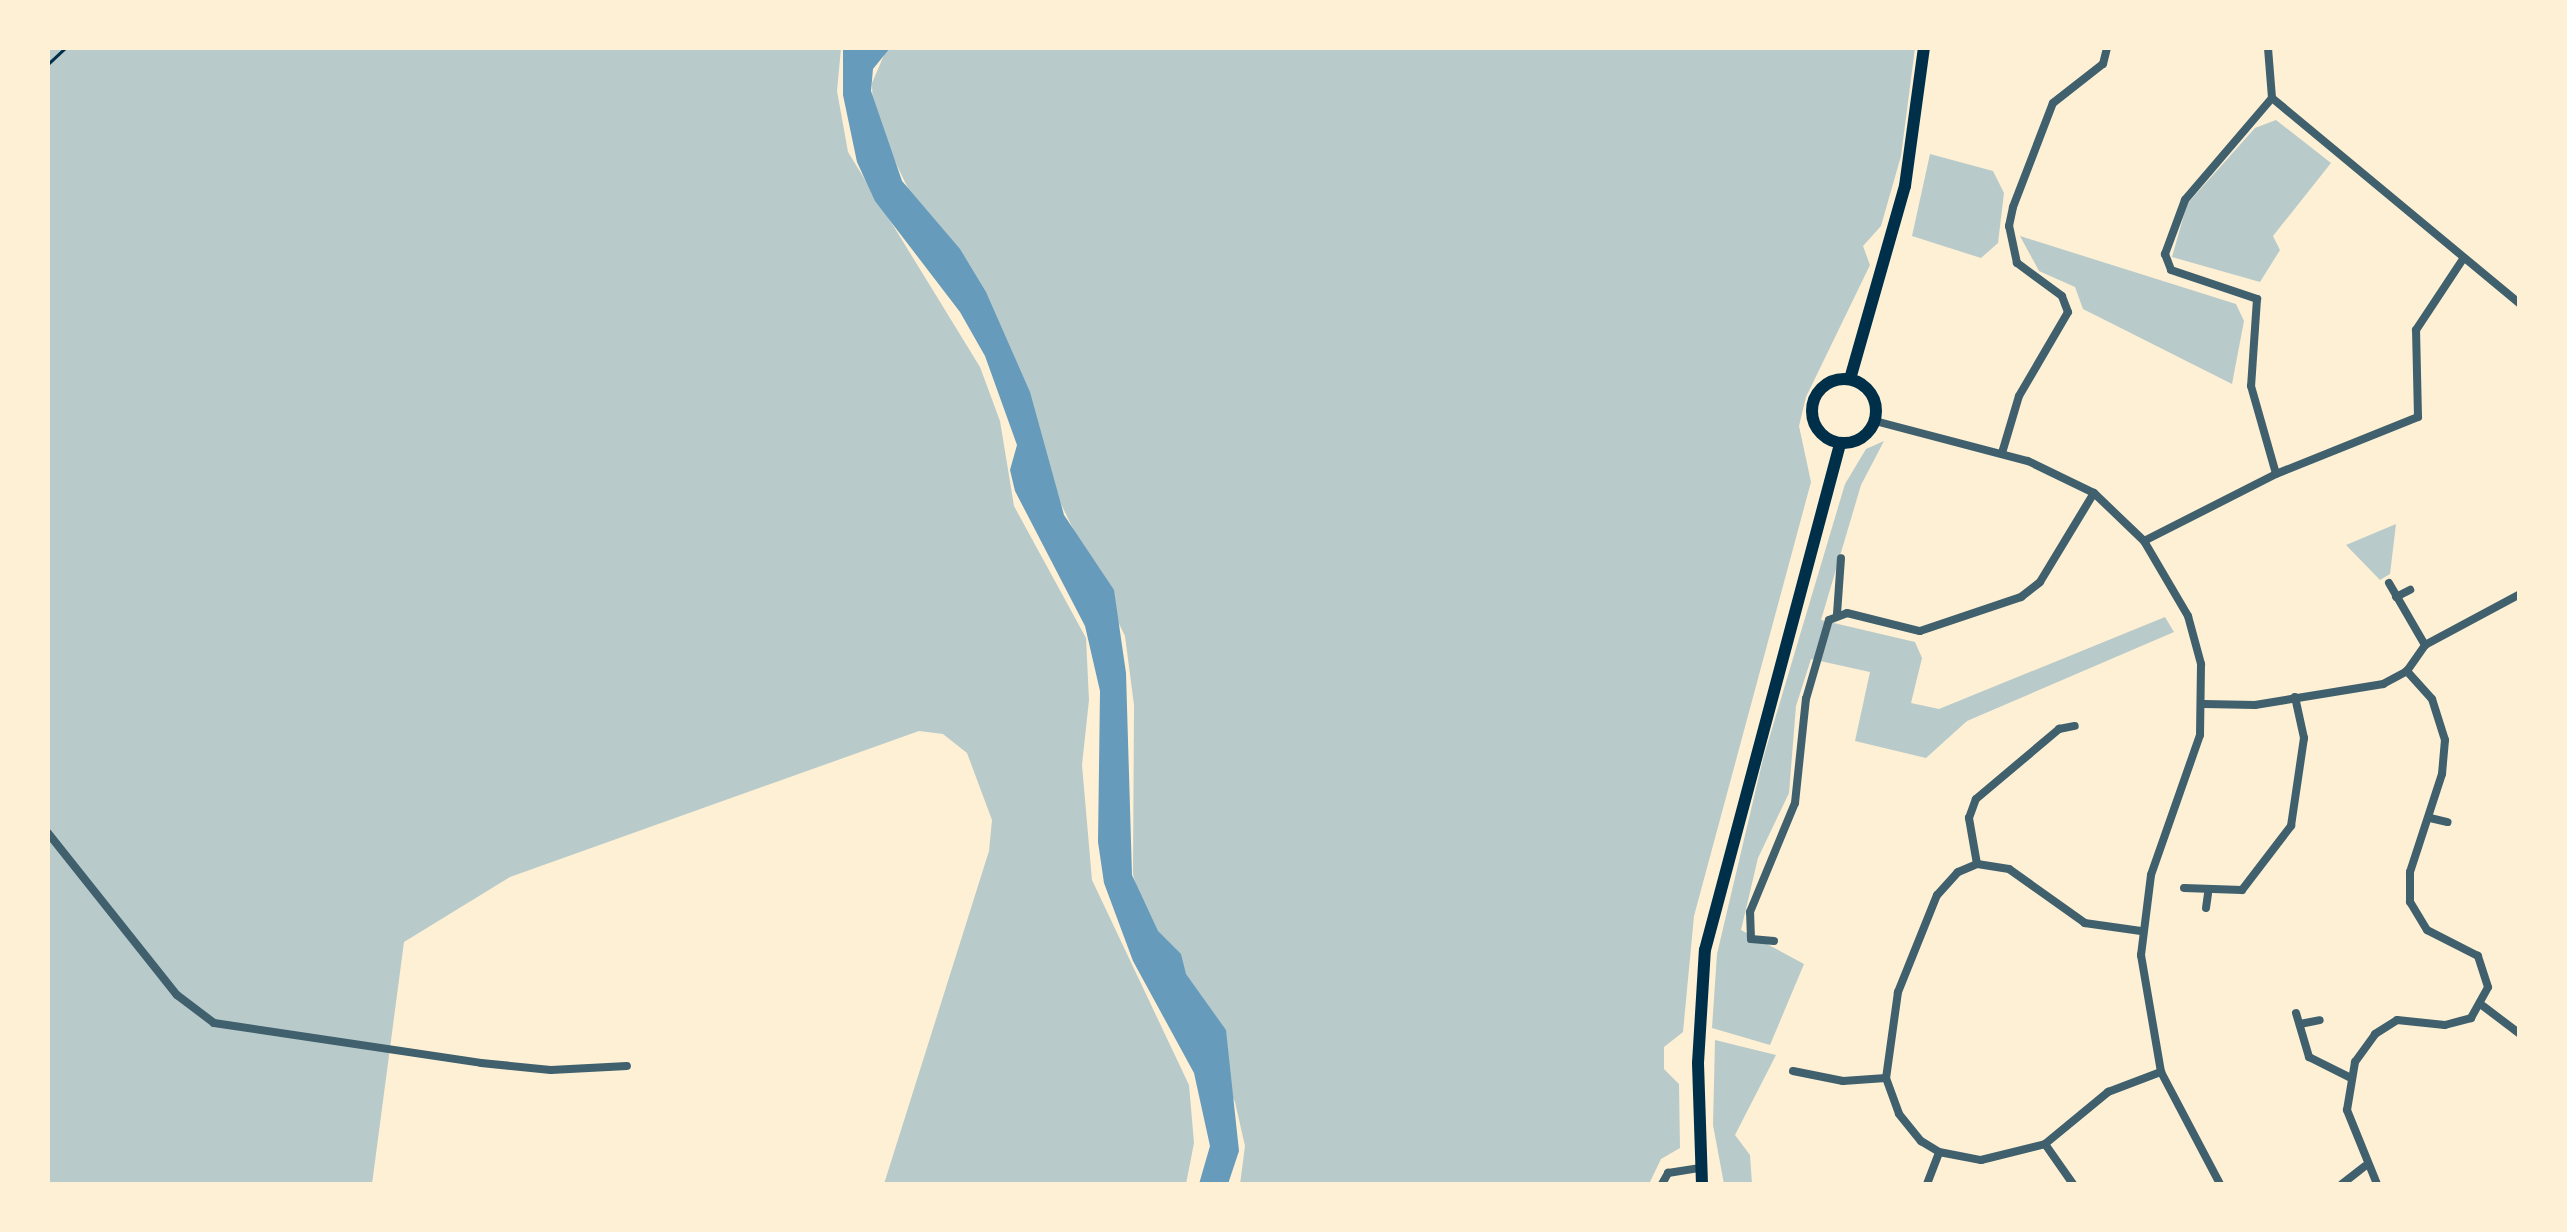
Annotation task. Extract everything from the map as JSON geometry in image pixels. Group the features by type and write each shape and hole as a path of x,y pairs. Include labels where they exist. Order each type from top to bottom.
{"main road":[{"path":"1850,379 1905,186 1924,48"},
{"path":"1850,379 1868,390 1875,421 1862,438 1840,444 1821,435 1811,406 1829,382 1850,379"},
{"path":"1702,1184 1705,950 1840,444"}],"street":[{"path":"2002,453 2020,396 2068,312 2062,296 2016,263 2009,226 2013,207 2052,103 2103,64 2107,48"},
{"path":"2268,48 2272,98 2185,200 2166,260 2177,272 2257,299 2252,386 2276,474"},
{"path":"2272,98 2520,304"},
{"path":"2144,541 2276,474 2418,416 2416,330 2463,259"},
{"path":"1875,421 2002,453 2056,471 2094,493 2144,541 2188,616 2204,704 2195,756 2150,874 2141,931 2146,1007 2161,1072 2220,1184"},
{"path":"1837,614 1920,631 2021,597 2040,582 2094,493"},
{"path":"1774,941 1751,939 1750,912 1795,803 1806,699 1826,628 1837,614 1841,558"},
{"path":"2389,583 2425,645"},
{"path":"2396,597 2410,590"},
{"path":"2204,704 2372,688 2407,671 2425,645 2520,594"},
{"path":"2377,1184 2365,1166 2347,1110 2349,1077 2367,1042 2391,1023 2453,1024 2483,1006 2488,976 2478,956 2427,930 2410,902 2410,872 2430,818 2444,728 2432,699 2407,671"},
{"path":"2184,888 2208,892 2249,885 2294,818 2304,738 2295,696"},
{"path":"1977,864 1969,818 1976,799 2062,727 2066,716"},
{"path":"2062,727 2075,726"},
{"path":"2430,818 2448,822"},
{"path":"48,833 177,995 214,1024 481,1063 552,1070 627,1066"},
{"path":"2141,931 2097,928 2009,869 1977,864 1946,882 1924,923 1892,1012 1886,1078 1906,1126 1939,1152 1981,1160 2045,1144 2108,1092 2161,1072"},
{"path":"2206,908 2208,892"},
{"path":"2483,1006 2520,1034"},
{"path":"2296,1012 2309,1057 2349,1077"},
{"path":"2300,1024 2320,1020"},
{"path":"1793,1071 1843,1081 1886,1078"},
{"path":"2045,1144 2073,1184"},
{"path":"1927,1184 1939,1152"},
{"path":"2342,1184 2365,1166"},
{"path":"1662,1184 1668,1173 1700,1168"}],"path":[{"path":"48,64 65,48"}],"shaded area":[{"path":"48,48 841,48 837,91 848,152 980,367 1000,421 1014,506 1086,638 1089,700 1082,765 1092,880 1189,1085 1194,1143 1186,1184 884,1184 989,851 992,820 967,753 943,734 919,731 510,877 404,942 372,1184 48,1184"},
{"path":"887,48 1915,48 1901,156 1881,226 1863,246 1870,265 1806,397 1799,426 1811,482 1694,916 1683,1032 1664,1047 1664,1069 1679,1084 1680,1148 1661,1159 1649,1184 1240,1184 1245,1146 1235,1102 1142,908 1133,874 1134,705 1125,636 873,116 872,83"},
{"path":"2276,120 2331,163 2273,236 2280,250 2260,282 2172,257 2187,204 2255,128"},
{"path":"1930,154 1993,171 2004,193 1998,243 1981,258 1912,236"},
{"path":"2020,236 2236,304 2244,321 2232,384 2083,309 2075,287 2039,271"},
{"path":"1884,441 1861,485 1821,620 1915,642 1922,658 1911,703 1939,709 2165,617 2174,632 1967,721 1926,758 1855,741 1870,672 1811,659 1796,706 1789,793 1758,858 1741,930 1804,964 1770,1045 1712,1028 1717,954 1763,759 1845,484 1866,449"},
{"path":"2396,524 2390,574 2380,580 2346,545"},
{"path":"1715,1040 1776,1055 1735,1135 1750,1155 1752,1184 1724,1184 1713,1125"}],"water":[{"path":"843,48 890,48 873,69 871,91 902,181 960,249 986,292 1030,392 1064,515 1114,590 1126,673 1132,875 1158,931 1181,954 1186,974 1226,1030 1239,1151 1228,1184 1199,1184 1210,1146 1194,1073 1133,961 1104,883 1098,842 1100,691 1085,626 1015,491 1010,470 1017,445 985,356 960,312 875,201 857,162 843,95"}]}
